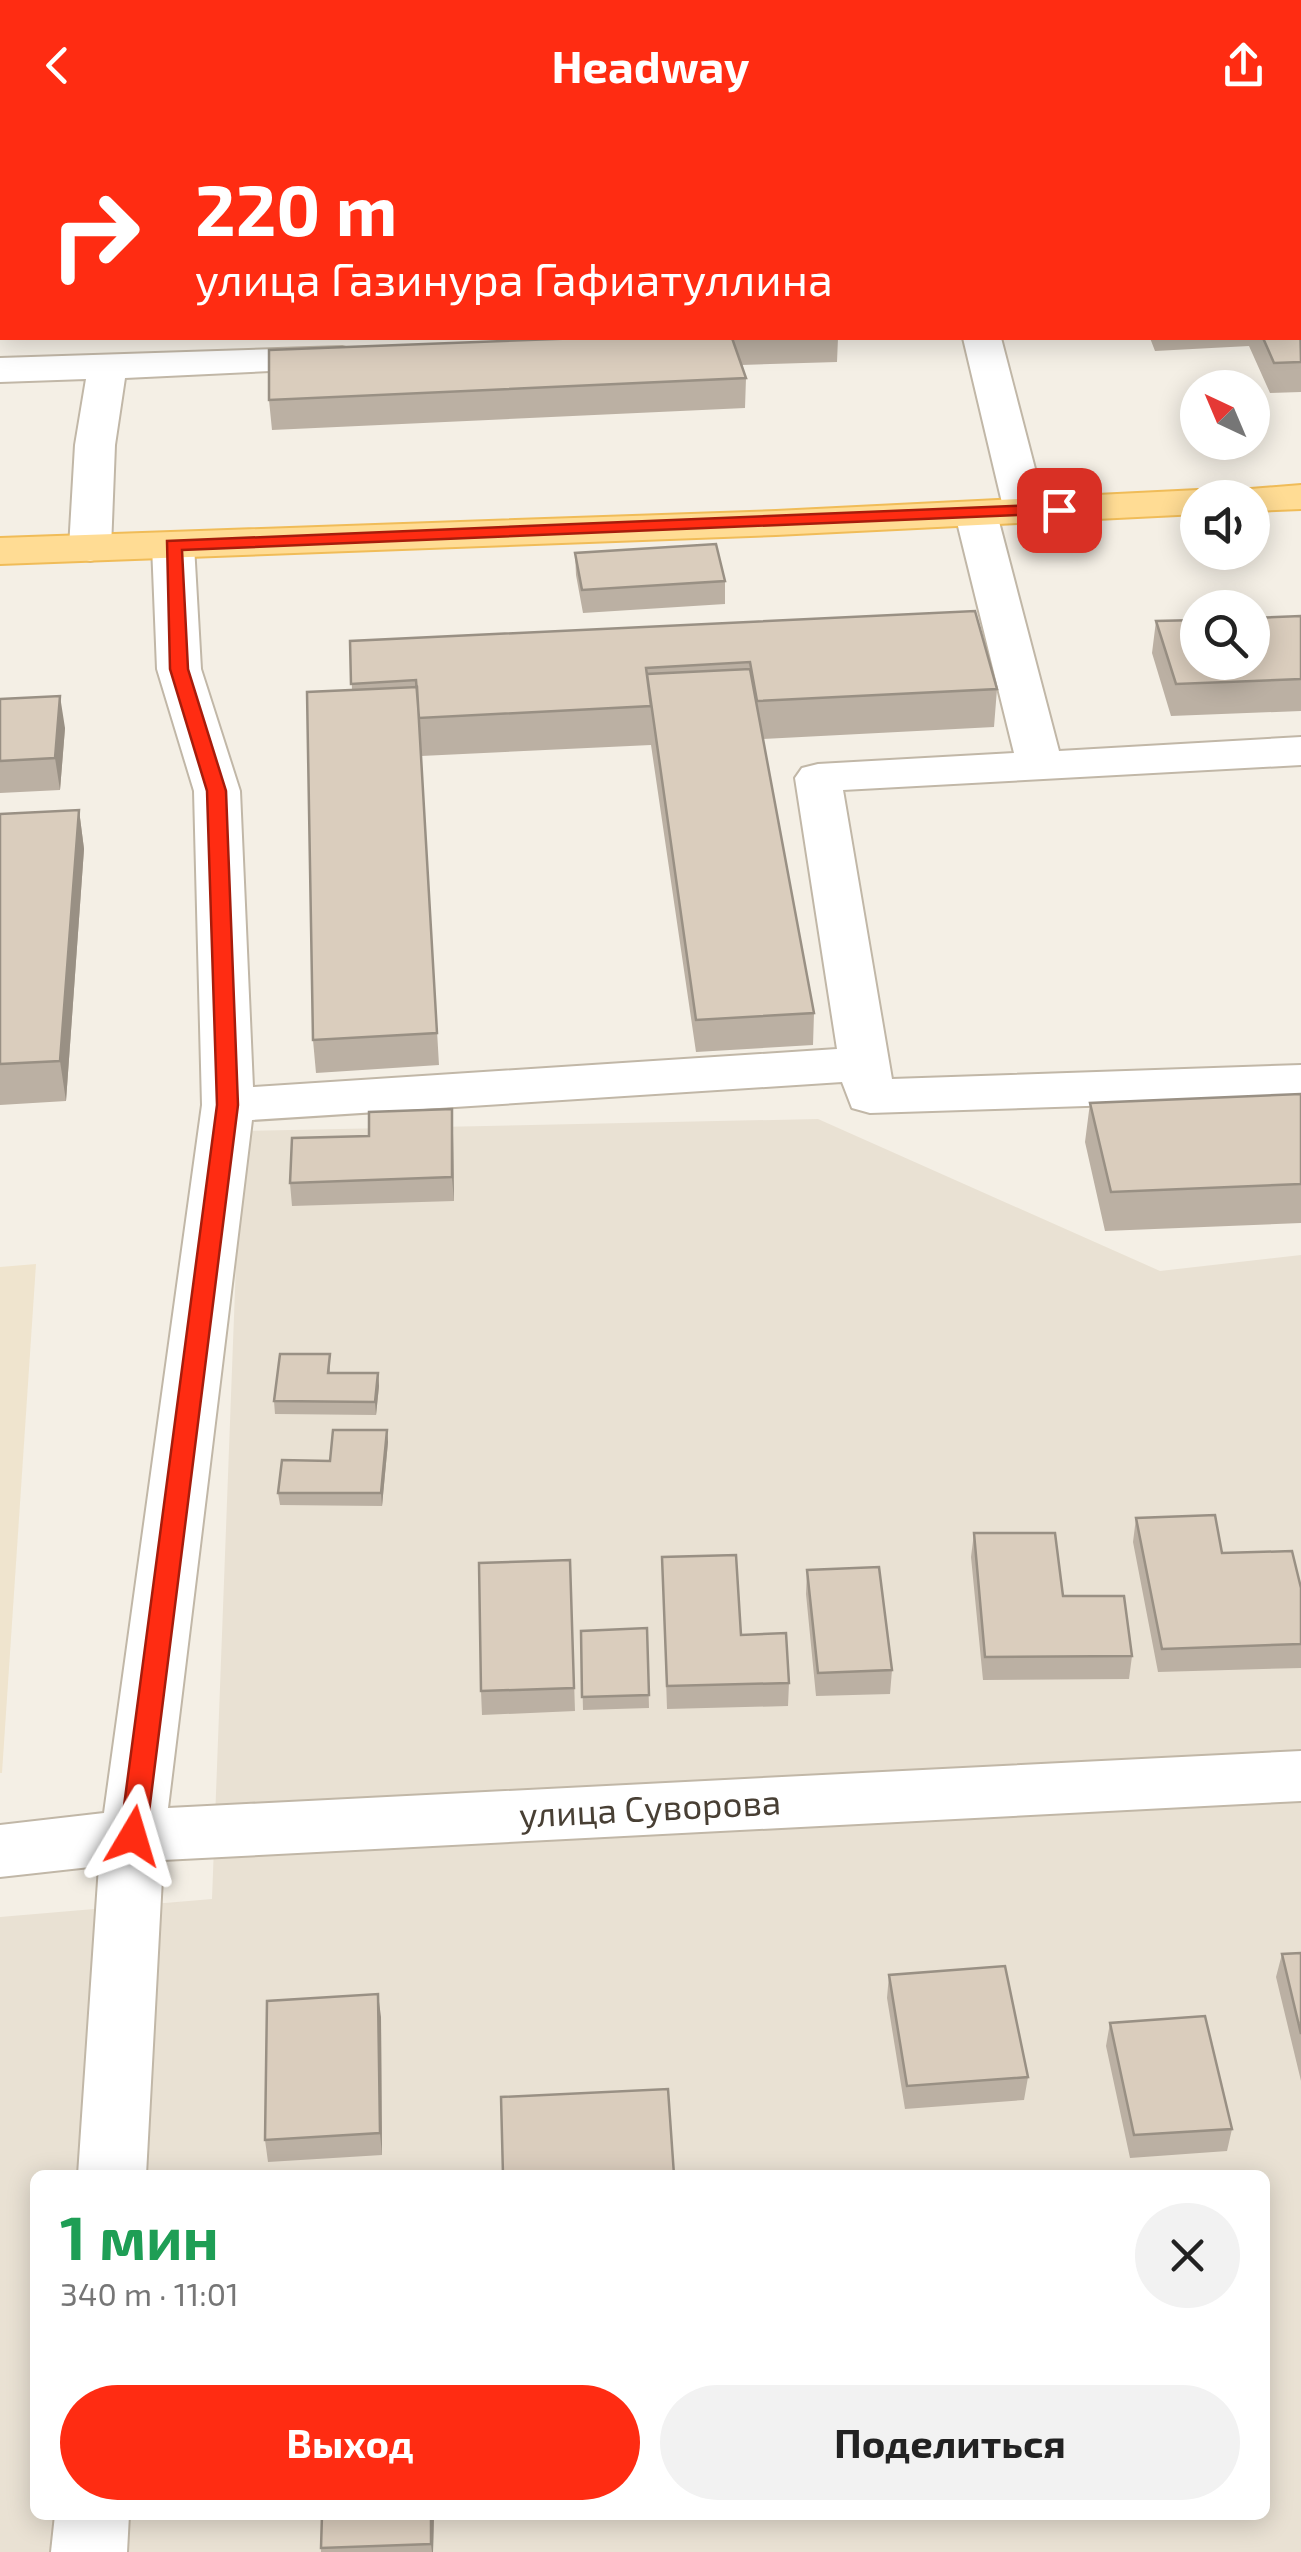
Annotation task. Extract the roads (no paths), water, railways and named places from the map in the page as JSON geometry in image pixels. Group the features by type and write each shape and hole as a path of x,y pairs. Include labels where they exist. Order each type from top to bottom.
{"main road":[{"path":"1270,498 1301,496"},
{"path":"0,551 1180,503"}],"street":[{"path":"982,340 1025,511"},
{"path":"0,370 382,358"},
{"path":"90,548 96,445 107,367"},
{"path":"976,514 1040,766"},
{"path":"112,2170 133,1836 228,1105 217,791 179,669 173,545"},
{"path":"1301,751 818,778 870,1096 1301,1082"},
{"path":"228,1105 864,1064"},
{"name":"улица Суворова","path":"0,1851 133,1836 1301,1776"},
{"path":"90,2552 92,2520"}]}
